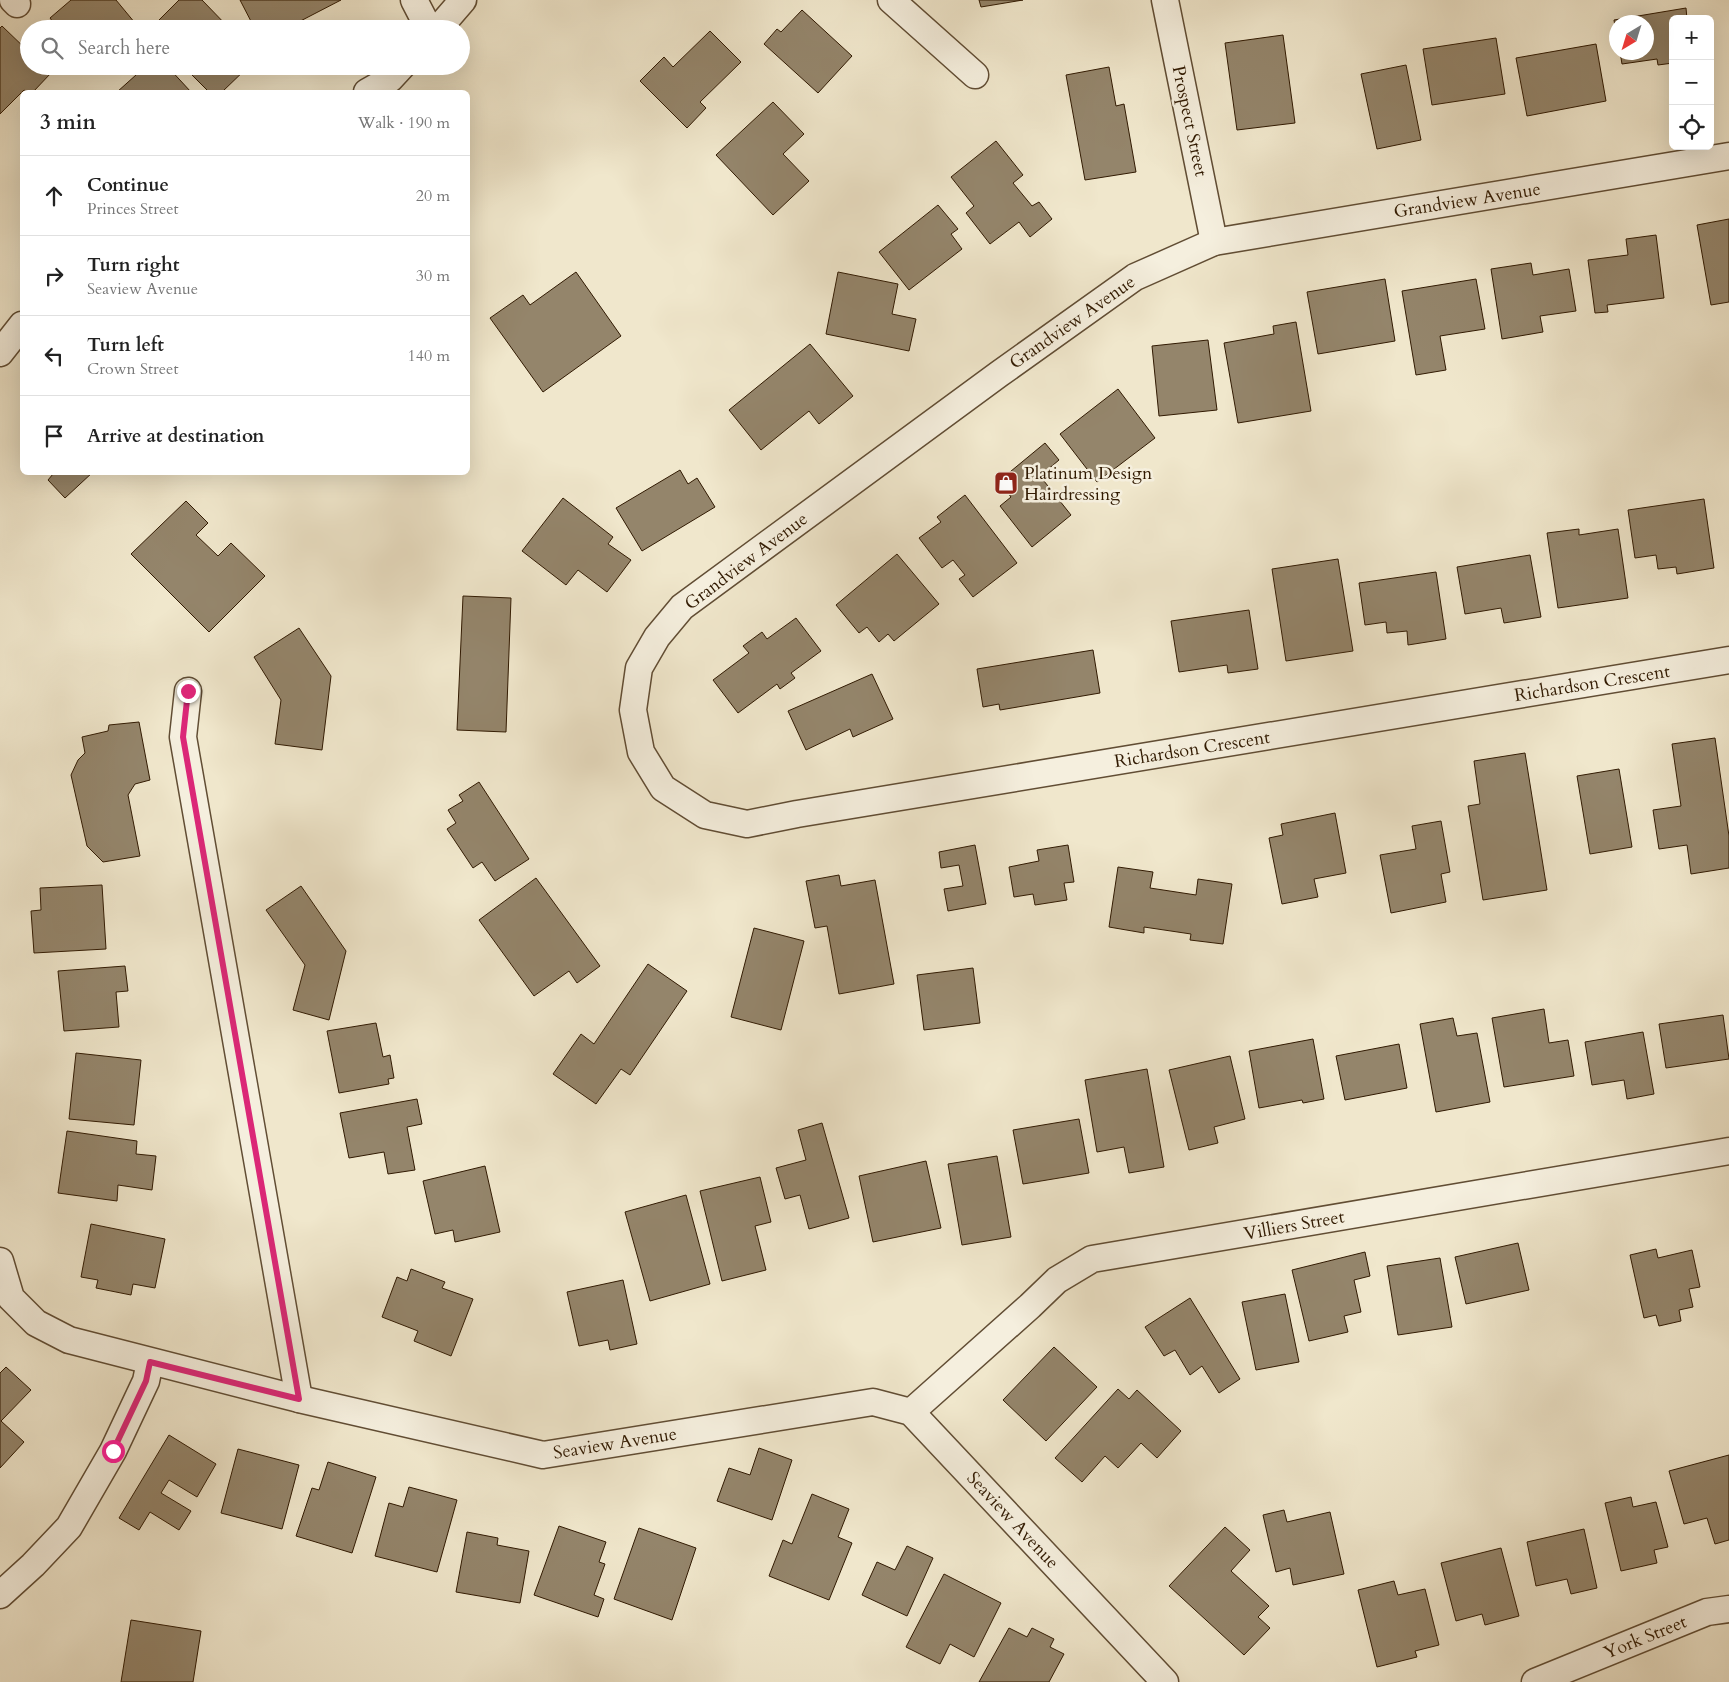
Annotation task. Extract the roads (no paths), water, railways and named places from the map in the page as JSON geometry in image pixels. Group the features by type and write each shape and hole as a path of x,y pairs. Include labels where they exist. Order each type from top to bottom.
{"street":[{"path":"414,0 424,20"},
{"path":"446,20 463,0"},
{"path":"891,0 974,75"},
{"name":"Prospect Street","path":"1165,0 1214,242"},
{"path":"371,90 394,75"},
{"name":"Grandview Avenue","path":"663,788 641,752 633,710 638,668 657,637 682,607 1135,277 1214,242 1729,156"},
{"path":"0,353 20,328"},
{"name":"Richardson Crescent","path":"663,788 705,815 747,824 797,814 1729,660"},
{"path":"188,691 183,737 299,1399"},
{"name":"Villiers Street","path":"911,1412 1057,1280 1092,1260 1729,1151"},
{"name":"Seaview Avenue","path":"0,1261 11,1298 36,1323 69,1340 299,1399 543,1455 873,1402 911,1412 1165,1682"},
{"path":"0,1595 33,1565 69,1527 113,1451 146,1381 150,1362"},
{"name":"York Street","path":"1535,1682 1707,1612 1729,1608"}],"place":[{"name":"Platinum Design Hairdressing","path":"1006,483"}]}
